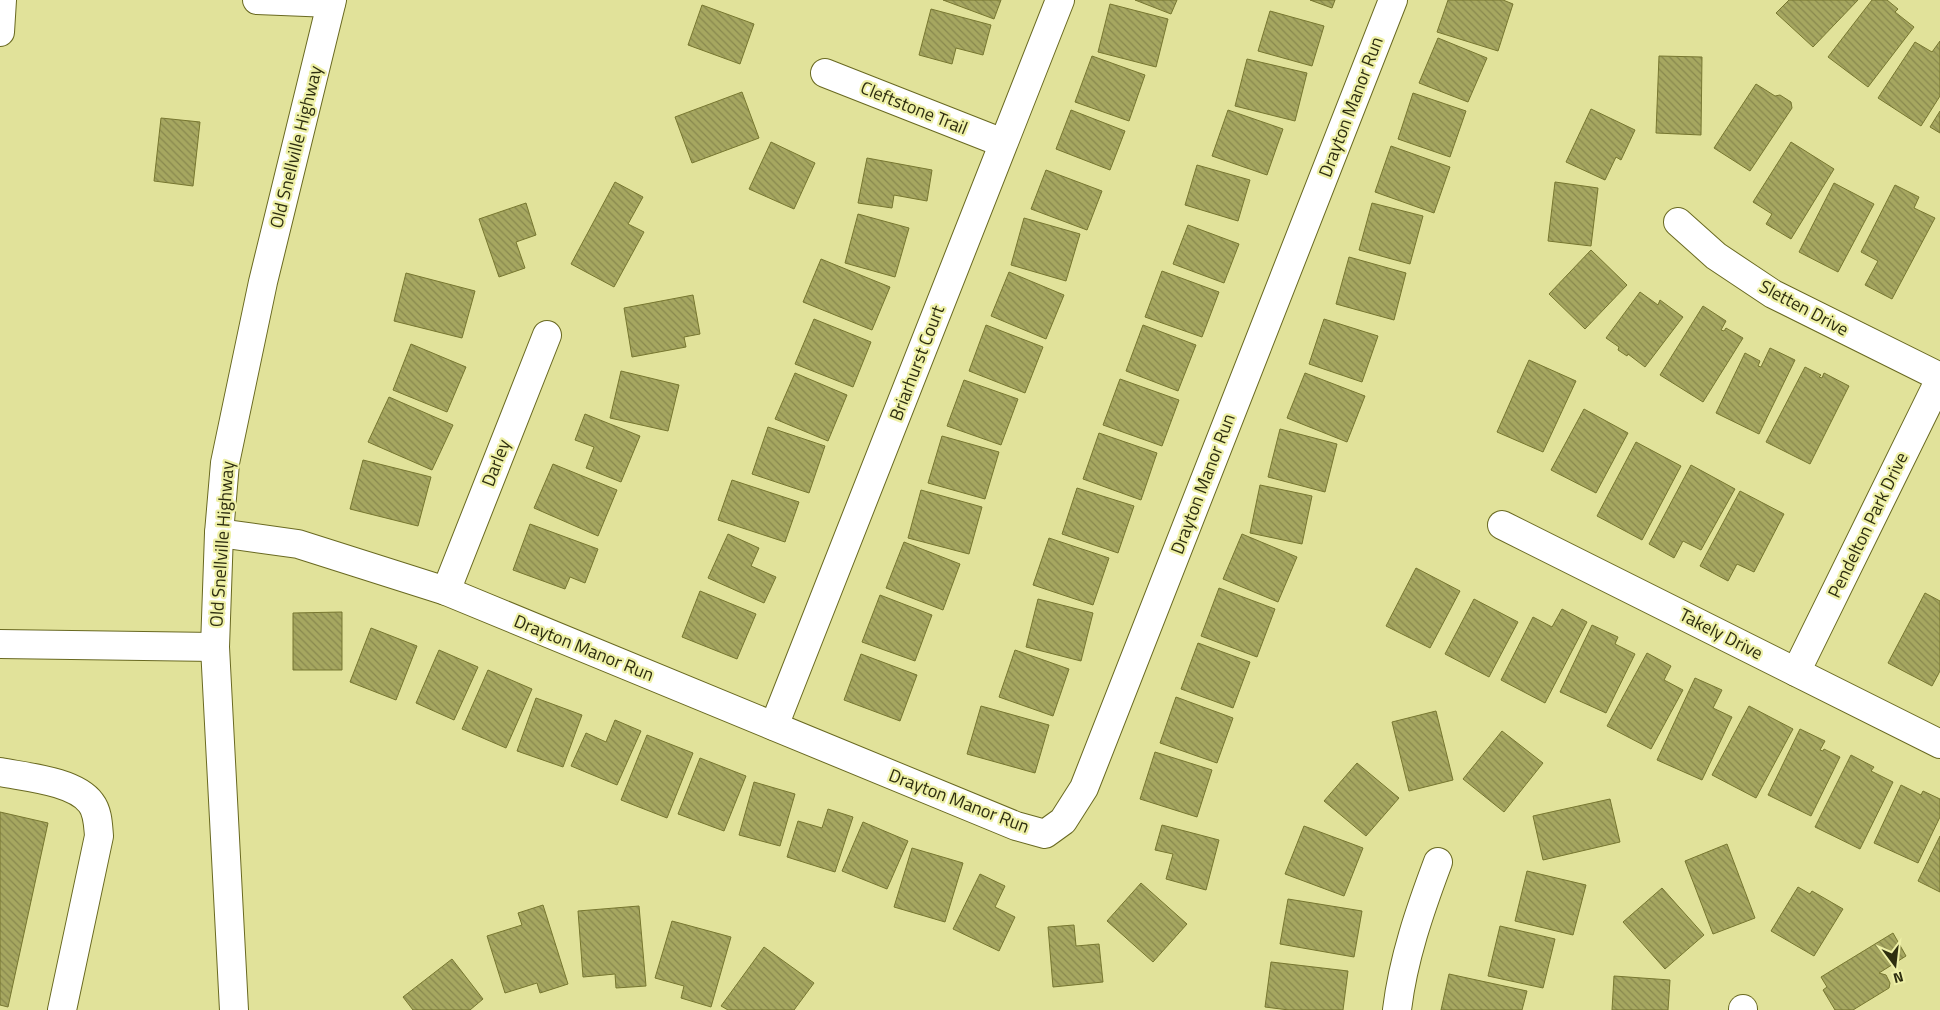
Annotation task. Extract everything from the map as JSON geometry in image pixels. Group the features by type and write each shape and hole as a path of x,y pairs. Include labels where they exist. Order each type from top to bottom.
{"street":[{"path":"0,32 2,0"},
{"path":"257,0 332,2"},
{"name":"Briarhurst Court","path":"774,726 1060,0"},
{"name":"Drayton Manor Run","path":"218,533 298,544 446,592 1016,826 1045,834 1064,821 1084,788 1393,0"},
{"name":"Old Snellville Highway","path":"234,1010 216,647 218,533 225,463 263,282 332,2"},
{"name":"Cleftstone Trail","path":"825,73 1003,143"},
{"name":"Sletten Drive","path":"1678,222 1716,256 1774,294 1940,378"},
{"name":"Darley","path":"446,592 546,335"},
{"name":"Pendelton Park Drive","path":"1796,672 1940,378"},
{"name":"Takely Drive","path":"1502,525 1940,744"},
{"path":"0,644 216,647"},
{"path":"0,772 66,786 90,802 97,818 99,836 62,1010"},
{"path":"1397,1010 1400,988 1419,914 1438,862"}],"building":[{"path":"943,0 1001,0 994,19"},
{"path":"1135,0 1177,0 1171,14"},
{"path":"1310,0 1335,0 1332,8"},
{"path":"1448,0 1503,0 1513,4 1498,51 1437,32"},
{"path":"1789,0 1858,0 1813,47 1776,13"},
{"path":"1872,0 1887,0 1898,9 1895,12 1914,27 1868,87 1828,57"},
{"path":"1110,4 1168,19 1156,67 1098,52"},
{"path":"702,5 754,24 740,64 688,45"},
{"path":"931,9 991,25 983,55 956,48 952,64 919,55"},
{"path":"1270,11 1324,26 1312,66 1258,51"},
{"path":"1438,38 1487,58 1468,102 1419,83"},
{"path":"1940,41 1940,96 1921,126 1878,98 1915,42 1932,52"},
{"path":"1092,56 1145,75 1129,121 1075,102"},
{"path":"1659,56 1702,57 1701,135 1656,133"},
{"path":"1247,59 1307,73 1295,121 1235,106"},
{"path":"1756,84 1775,96 1780,95 1791,102 1792,108 1750,171 1714,148"},
{"path":"742,92 759,138 692,163 675,117"},
{"path":"1413,93 1466,111 1450,157 1398,139"},
{"path":"1591,109 1635,130 1621,160 1616,157 1605,180 1566,162"},
{"path":"1071,110 1125,131 1110,170 1056,149"},
{"path":"1228,110 1283,129 1267,175 1212,156"},
{"path":"1940,111 1940,133 1930,127"},
{"path":"161,118 200,122 193,186 154,181"},
{"path":"771,142 815,163 794,209 749,189"},
{"path":"1791,142 1834,169 1791,239 1766,224 1772,214 1753,202"},
{"path":"1391,146 1450,167 1434,213 1375,192"},
{"path":"867,158 932,170 927,201 894,195 892,208 858,203"},
{"path":"1197,165 1250,180 1238,221 1185,205"},
{"path":"1046,170 1102,191 1087,230 1031,209"},
{"path":"615,182 643,197 628,224 644,232 614,287 571,264"},
{"path":"1555,182 1598,188 1591,246 1548,241"},
{"path":"1834,183 1874,204 1838,272 1799,252"},
{"path":"1895,185 1919,197 1914,208 1935,218 1892,299 1865,285 1878,261 1861,252"},
{"path":"526,203 536,235 516,242 525,268 499,277 479,219"},
{"path":"1372,203 1423,216 1410,264 1359,250"},
{"path":"858,214 909,228 895,277 845,263"},
{"path":"1024,218 1080,234 1066,281 1011,265"},
{"path":"1188,225 1239,244 1224,283 1173,264"},
{"path":"1591,250 1627,285 1585,329 1549,294"},
{"path":"1349,257 1406,273 1394,320 1336,304"},
{"path":"821,259 890,287 872,330 803,302"},
{"path":"1162,271 1219,292 1202,337 1145,317"},
{"path":"1009,272 1064,295 1046,339 991,316"},
{"path":"406,273 475,291 462,338 394,321"},
{"path":"1640,292 1658,305 1660,300 1683,317 1645,367 1628,354 1627,356 1618,350 1619,347 1606,338"},
{"path":"693,295 700,334 684,337 686,347 632,357 624,308"},
{"path":"1703,306 1726,321 1721,330 1724,331 1726,328 1743,338 1703,402 1660,375"},
{"path":"814,319 871,342 853,387 795,364"},
{"path":"1324,319 1378,336 1362,382 1309,364"},
{"path":"986,325 1043,347 1025,393 969,371"},
{"path":"1143,325 1196,345 1178,391 1126,371"},
{"path":"411,344 466,367 447,412 393,390"},
{"path":"1770,348 1795,360 1759,434 1716,413 1745,353 1760,361 1758,366 1761,367"},
{"path":"1529,360 1576,381 1543,452 1497,432"},
{"path":"1805,367 1821,375 1819,377 1822,378 1824,373 1849,386 1810,464 1766,442"},
{"path":"621,371 679,385 668,431 610,418"},
{"path":"795,373 847,395 828,441 775,419"},
{"path":"1305,373 1365,396 1347,442 1287,418"},
{"path":"1120,379 1179,400 1162,446 1103,425"},
{"path":"964,380 1018,399 1001,445 947,426"},
{"path":"389,397 453,425 432,470 368,442"},
{"path":"1584,409 1628,433 1596,493 1551,470"},
{"path":"585,414 640,436 621,482 586,468 594,447 575,440"},
{"path":"768,427 825,446 809,493 752,474"},
{"path":"1280,429 1337,444 1325,492 1268,477"},
{"path":"1099,433 1157,453 1141,500 1083,479"},
{"path":"942,436 999,452 985,499 928,483"},
{"path":"1636,442 1681,466 1642,540 1597,516"},
{"path":"363,460 431,477 418,526 350,509"},
{"path":"553,464 617,490 598,536 534,508"},
{"path":"1691,465 1735,489 1701,550 1683,541 1674,558 1649,544"},
{"path":"732,480 799,502 785,542 718,520"},
{"path":"1260,485 1312,496 1302,544 1250,533"},
{"path":"1077,488 1134,506 1118,553 1062,534"},
{"path":"921,490 982,507 969,554 908,538"},
{"path":"1740,491 1784,514 1754,572 1737,564 1728,581 1700,566"},
{"path":"530,524 598,549 585,583 570,577 565,589 513,570"},
{"path":"728,534 759,548 751,566 776,577 764,603 708,578"},
{"path":"1242,534 1297,557 1278,602 1223,579"},
{"path":"1049,538 1109,558 1093,605 1033,585"},
{"path":"904,542 960,564 943,610 886,588"},
{"path":"1416,568 1460,591 1430,648 1386,626"},
{"path":"1219,588 1275,609 1257,657 1201,636"},
{"path":"700,591 756,614 737,659 682,637"},
{"path":"1925,593 1940,601 1940,671 1932,686 1888,663"},
{"path":"880,595 932,615 915,661 862,642"},
{"path":"1038,599 1093,613 1081,661 1026,647"},
{"path":"1474,599 1518,622 1489,677 1445,654"},
{"path":"1562,609 1587,622 1545,703 1501,680 1533,617 1552,627"},
{"path":"342,612 342,670 293,670 293,613"},
{"path":"1592,625 1618,637 1615,644 1635,654 1606,713 1560,692"},
{"path":"371,628 417,646 396,700 350,682"},
{"path":"1198,643 1250,662 1233,708 1181,689"},
{"path":"439,650 478,667 454,720 416,703"},
{"path":"1015,650 1069,669 1053,716 999,697"},
{"path":"1647,653 1671,666 1664,680 1683,690 1651,749 1607,726"},
{"path":"861,654 917,675 900,721 844,700"},
{"path":"488,670 532,689 506,748 462,729"},
{"path":"1695,678 1722,690 1713,708 1732,717 1702,780 1657,760"},
{"path":"1176,697 1233,718 1217,763 1160,743"},
{"path":"536,698 582,715 563,767 517,751"},
{"path":"981,706 1049,725 1035,773 967,754"},
{"path":"1749,706 1793,729 1756,798 1712,775"},
{"path":"1436,711 1453,780 1409,791 1392,722"},
{"path":"615,720 641,731 617,785 571,766 586,733 606,742"},
{"path":"1800,729 1825,741 1820,750 1823,751 1824,749 1840,757 1811,816 1768,795"},
{"path":"1502,731 1543,763 1504,812 1463,779"},
{"path":"647,735 693,753 667,818 621,800"},
{"path":"1155,752 1212,770 1197,817 1140,799"},
{"path":"1851,755 1874,767 1871,771 1893,782 1860,849 1815,827"},
{"path":"700,758 746,776 724,831 678,814"},
{"path":"1357,763 1399,798 1366,836 1324,801"},
{"path":"754,782 795,794 780,846 739,835"},
{"path":"1901,785 1921,795 1923,791 1940,799 1940,817 1918,863 1874,843"},
{"path":"1610,799 1620,842 1543,860 1533,816"},
{"path":"828,809 853,817 835,872 787,857 798,821 822,828"},
{"path":"0,812 48,823 8,1007 0,1005"},
{"path":"863,822 908,841 887,889 842,871"},
{"path":"1162,825 1219,840 1206,890 1166,879 1173,854 1155,850"},
{"path":"1304,826 1363,848 1344,896 1285,874"},
{"path":"1940,836 1940,892 1918,881"},
{"path":"1727,844 1755,918 1713,934 1685,861"},
{"path":"912,848 963,863 945,922 894,907"},
{"path":"1527,871 1586,885 1573,935 1515,921"},
{"path":"980,874 1005,886 995,907 1015,917 999,951 953,929"},
{"path":"1141,883 1187,924 1153,962 1107,921"},
{"path":"1798,887 1810,894 1812,891 1843,909 1814,956 1771,931"},
{"path":"1662,888 1704,935 1665,969 1623,922"},
{"path":"1288,899 1362,911 1354,957 1280,944"},
{"path":"543,905 568,984 540,993 537,983 505,993 487,936 522,925 518,913"},
{"path":"639,906 646,986 616,988 615,974 583,977 578,911"},
{"path":"672,921 731,937 711,1007 681,998 684,986 655,978"},
{"path":"1074,925 1076,946 1099,944 1103,982 1053,987 1048,927"},
{"path":"1500,926 1555,939 1543,988 1488,976"},
{"path":"1893,933 1906,956 1879,973 1886,975 1890,983 1889,988 1853,1010 1835,1010 1823,990 1827,987 1821,977"},
{"path":"764,947 814,983 794,1010 728,1010 721,1006"},
{"path":"452,959 483,999 470,1010 413,1010 403,997"},
{"path":"1271,962 1348,971 1343,1010 1289,1010 1265,1007"},
{"path":"1449,974 1527,991 1522,1010 1441,1010"},
{"path":"1614,976 1670,980 1668,1010 1612,1010"}]}
